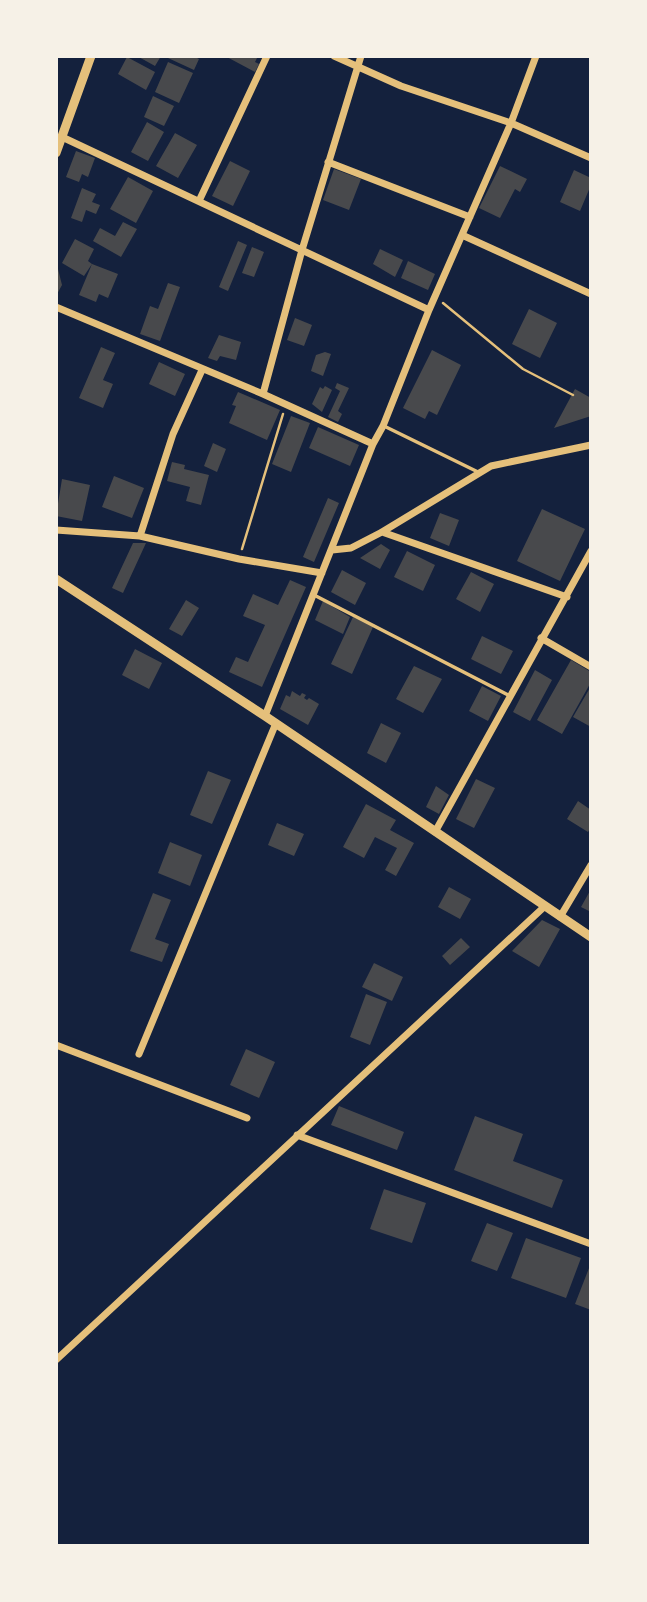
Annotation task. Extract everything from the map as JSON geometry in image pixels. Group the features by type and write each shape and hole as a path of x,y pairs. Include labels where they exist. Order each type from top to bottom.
{"street":[{"path":"56,151 91,56"},
{"path":"198,201 267,56"},
{"path":"334,56 401,86 511,123 591,158"},
{"path":"263,394 302,250 361,56"},
{"path":"265,716 373,444 511,123 536,56"},
{"path":"62,137 429,310"},
{"path":"328,162 470,217"},
{"path":"461,235 591,294"},
{"path":"56,307 263,394 373,444"},
{"path":"139,536 173,435 202,370"},
{"path":"332,550 351,548 382,533 491,466 591,445"},
{"path":"56,530 139,536 239,559 322,573"},
{"path":"382,533 567,597"},
{"path":"435,832 591,551"},
{"path":"56,579 276,723 591,937"},
{"path":"541,638 591,667"},
{"path":"139,1054 276,723"},
{"path":"560,917 591,865"},
{"path":"56,1360 544,907"},
{"path":"56,1045 247,1118"},
{"path":"297,1135 591,1244"}],"lane":[{"path":"383,426 480,473"},
{"path":"314,595 510,696"}],"path":[{"path":"435,296 523,369 573,395"},
{"path":"239,559 286,405"}],"building":[{"path":"137,56 161,56 155,66"},
{"path":"193,56 199,59 194,70 168,58"},
{"path":"225,56 258,56 255,62 259,64 255,72"},
{"path":"127,57 155,72 146,90 118,74"},
{"path":"168,62 193,73 179,103 155,92"},
{"path":"153,96 174,106 164,126 144,117"},
{"path":"147,122 164,132 148,161 131,152"},
{"path":"175,133 197,145 178,178 156,166"},
{"path":"76,151 95,158 88,177 82,174 79,182 66,177"},
{"path":"230,161 250,171 233,206 212,196"},
{"path":"500,166 527,179 520,192 515,189 500,218 479,208"},
{"path":"334,169 361,179 349,210 323,200"},
{"path":"574,170 591,178 591,185 580,211 560,202"},
{"path":"128,177 153,191 136,223 110,209"},
{"path":"82,188 96,194 92,202 100,205 96,214 86,210 82,222 71,218"},
{"path":"123,222 137,229 121,257 93,241 100,228 115,236"},
{"path":"75,239 94,249 88,261 92,264 84,276 62,263"},
{"path":"238,241 247,245 228,291 219,287"},
{"path":"252,247 264,252 254,277 242,273"},
{"path":"380,249 403,260 395,277 373,264"},
{"path":"408,261 435,274 428,290 401,278"},
{"path":"92,264 118,274 108,298 99,294 96,302 79,295"},
{"path":"56,266 62,285 56,296"},
{"path":"168,283 180,287 160,341 140,334 150,306 158,309"},
{"path":"529,309 557,323 540,358 512,344"},
{"path":"295,318 312,325 304,346 287,340"},
{"path":"219,335 241,342 236,360 220,356 217,361 208,358"},
{"path":"101,347 115,353 103,380 113,384 103,408 79,398"},
{"path":"432,350 461,365 437,415 429,411 425,419 403,408"},
{"path":"325,352 331,354 323,376 311,371 316,355"},
{"path":"159,362 185,374 175,396 149,384"},
{"path":"337,383 349,388 338,411 342,414 338,422 328,417 340,391 335,388"},
{"path":"325,386 332,390 322,412 312,404 320,387 323,389"},
{"path":"575,389 591,398 591,416 554,428"},
{"path":"238,392 280,410 267,440 229,423 236,406 232,405"},
{"path":"291,416 310,423 291,472 272,464"},
{"path":"318,427 359,445 350,466 309,448"},
{"path":"213,443 226,449 217,472 204,466"},
{"path":"172,462 185,465 184,469 209,475 201,505 186,501 190,487 167,481"},
{"path":"114,476 144,488 132,518 102,507"},
{"path":"62,479 90,485 82,521 56,516"},
{"path":"328,498 339,503 314,562 303,557"},
{"path":"542,509 585,529 560,581 517,561"},
{"path":"440,513 459,520 449,546 430,538"},
{"path":"133,543 146,543 123,593 112,588"},
{"path":"381,544 390,550 380,569 360,558"},
{"path":"407,551 435,565 423,591 394,577"},
{"path":"342,570 366,583 355,605 331,592"},
{"path":"471,572 494,584 480,612 456,599"},
{"path":"290,580 306,587 262,687 229,672 236,657 248,662 265,625 243,616 253,594 278,605"},
{"path":"186,600 199,608 182,636 169,629"},
{"path":"323,601 350,617 343,634 315,620"},
{"path":"353,617 373,627 352,674 331,664"},
{"path":"482,636 513,651 501,674 471,659"},
{"path":"135,649 162,663 149,689 122,675"},
{"path":"571,660 591,672 591,682 562,734 537,720"},
{"path":"414,666 442,679 423,713 396,699"},
{"path":"535,670 552,680 530,721 513,712"},
{"path":"482,686 501,696 488,721 469,711"},
{"path":"591,686 591,727 573,717"},
{"path":"292,691 300,696 302,693 307,700 309,698 319,704 308,725 280,709 286,695 290,697"},
{"path":"381,723 401,733 386,763 367,753"},
{"path":"208,771 231,780 212,824 190,815"},
{"path":"476,779 495,788 474,828 456,819"},
{"path":"436,786 449,795 439,814 426,807"},
{"path":"578,801 591,810 591,827 588,832 567,819"},
{"path":"366,804 396,820 390,830 414,843 396,876 385,870 397,848 375,837 364,858 343,847"},
{"path":"277,823 304,834 294,856 268,845"},
{"path":"170,842 202,855 190,886 158,873"},
{"path":"449,887 471,899 460,919 438,907"},
{"path":"591,889 591,912 581,907"},
{"path":"153,893 171,900 155,939 169,944 162,962 130,951"},
{"path":"542,920 560,929 539,967 512,951"},
{"path":"461,938 470,947 450,965 442,956"},
{"path":"374,963 403,977 392,1001 362,987"},
{"path":"366,994 387,1002 370,1045 350,1037"},
{"path":"246,1049 275,1062 259,1098 230,1085"},
{"path":"339,1106 404,1132 397,1150 331,1125"},
{"path":"475,1116 523,1134 513,1161 563,1180 552,1208 454,1170"},
{"path":"384,1189 426,1203 412,1243 370,1229"},
{"path":"487,1223 513,1233 497,1271 471,1261"},
{"path":"526,1238 581,1258 566,1298 511,1278"},
{"path":"591,1263 591,1310 575,1304"}]}
